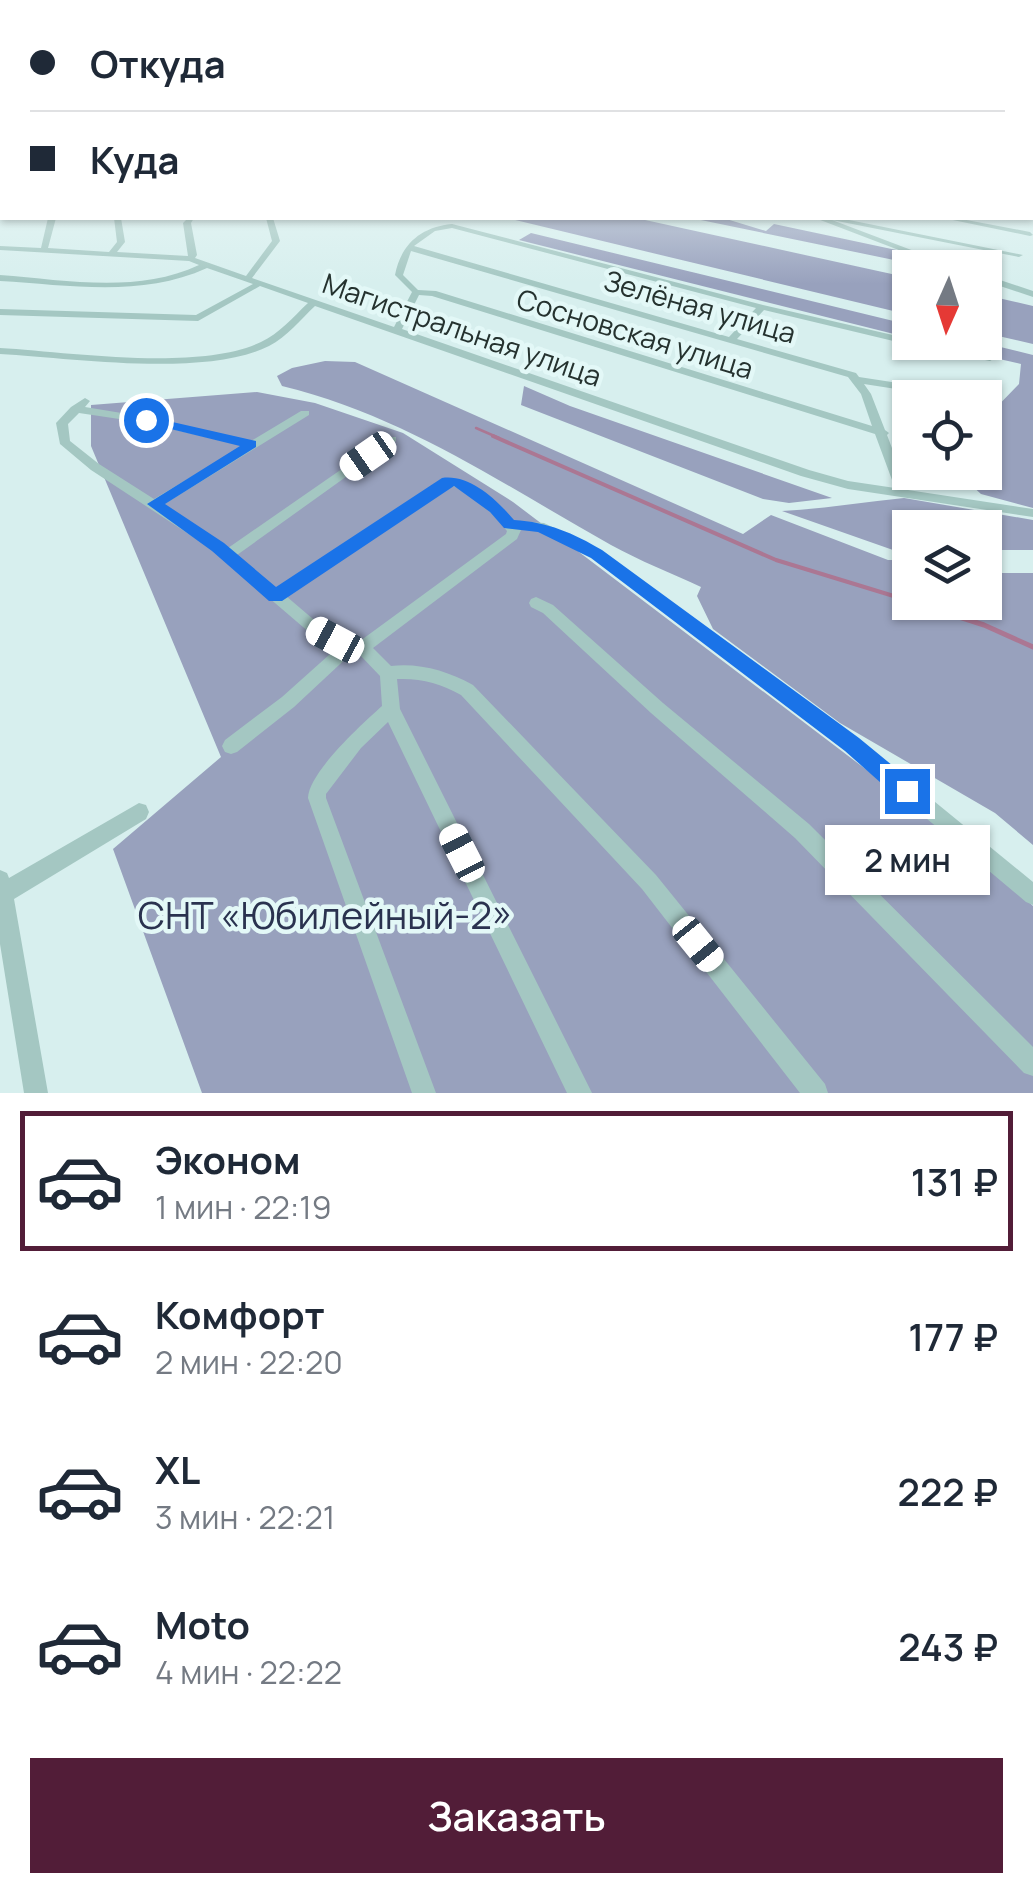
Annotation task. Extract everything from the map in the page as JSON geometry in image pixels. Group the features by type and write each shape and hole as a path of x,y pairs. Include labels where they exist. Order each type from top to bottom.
{"street":[{"path":"44,250 52,220"},
{"path":"112,252 122,242 118,220"},
{"path":"189,220 193,255 190,259"},
{"path":"248,278 276,240 271,220"},
{"path":"824,220 906,250"},
{"path":"841,220 1018,255"},
{"path":"957,220 1030,234"},
{"path":"396,331 416,292 399,275 411,248 418,236 429,230 452,226 892,337"},
{"name":"Магистральная улица","path":"0,248 190,259 805,473 1033,513"},
{"name":"Зелёная улица","path":"411,248 842,371 858,380 892,385"},
{"path":"0,278 152,284 182,278 208,264"},
{"path":"0,312 198,318 260,284"},
{"path":"1002,284 1033,294"},
{"name":"Сосновская улица","path":"416,292 433,292 883,434"},
{"path":"0,351 215,358 261,346 314,302"},
{"path":"732,339 762,306"},
{"path":"858,380 883,434 903,493"},
{"path":"252,444 80,405 62,424 64,442 227,555 315,630 356,647 388,673 413,670 432,674 467,690 649,882 816,1093"},
{"path":"154,504 305,414"},
{"path":"227,555 392,439"},
{"path":"230,746 356,647 512,536 514,530 496,508 457,482 448,481 276,596"},
{"path":"510,525 539,526 596,554 852,744 1033,895"},
{"path":"536,603 548,608 656,708 802,831 1033,1064"},
{"path":"388,673 391,710 580,1093"},
{"path":"391,710 356,742 317,791 317,798 424,1093"},
{"path":"36,1093 1,890 139,812"}],"green space":[{"path":"515,220 645,220 892,274 892,311"},
{"path":"701,220 730,220 766,231 774,224 896,250 892,250 892,260"},
{"path":"531,233 892,321 892,333 519,240"},
{"path":"1002,299 1033,306 1033,344 1002,337"},
{"path":"1002,347 1033,355 1033,508 977,490 1002,490 1002,402 1019,384 1021,364 1002,360"},
{"path":"325,361 355,362 743,534 771,515 892,560 892,620 1002,620 1002,573 1033,573 1033,845 995,813 840,723 713,629 697,596 701,587 622,551 411,433 327,399 282,386 277,376 292,368"},
{"path":"524,386 570,406 832,498 789,503 763,499 521,405"},
{"name":"СНТ «Юбилейный-2»","path":"257,392 315,403 403,433 513,502 979,855 1033,906 1033,1093 202,1093 113,849 221,757 91,446 91,405"},
{"path":"904,498 974,510 892,510 892,550 782,511"},
{"path":"1002,515 1033,520 1033,550 1002,550"}],"waterway":[{"path":"476,428 499,438"},
{"path":"493,436 776,560 892,595"},
{"path":"969,620 1033,647"}],"route":[{"path":"146,420 252,444 154,504 218,547 276,596 448,481 457,482 496,508 510,525 539,526 596,554 852,744 907,791"}]}
